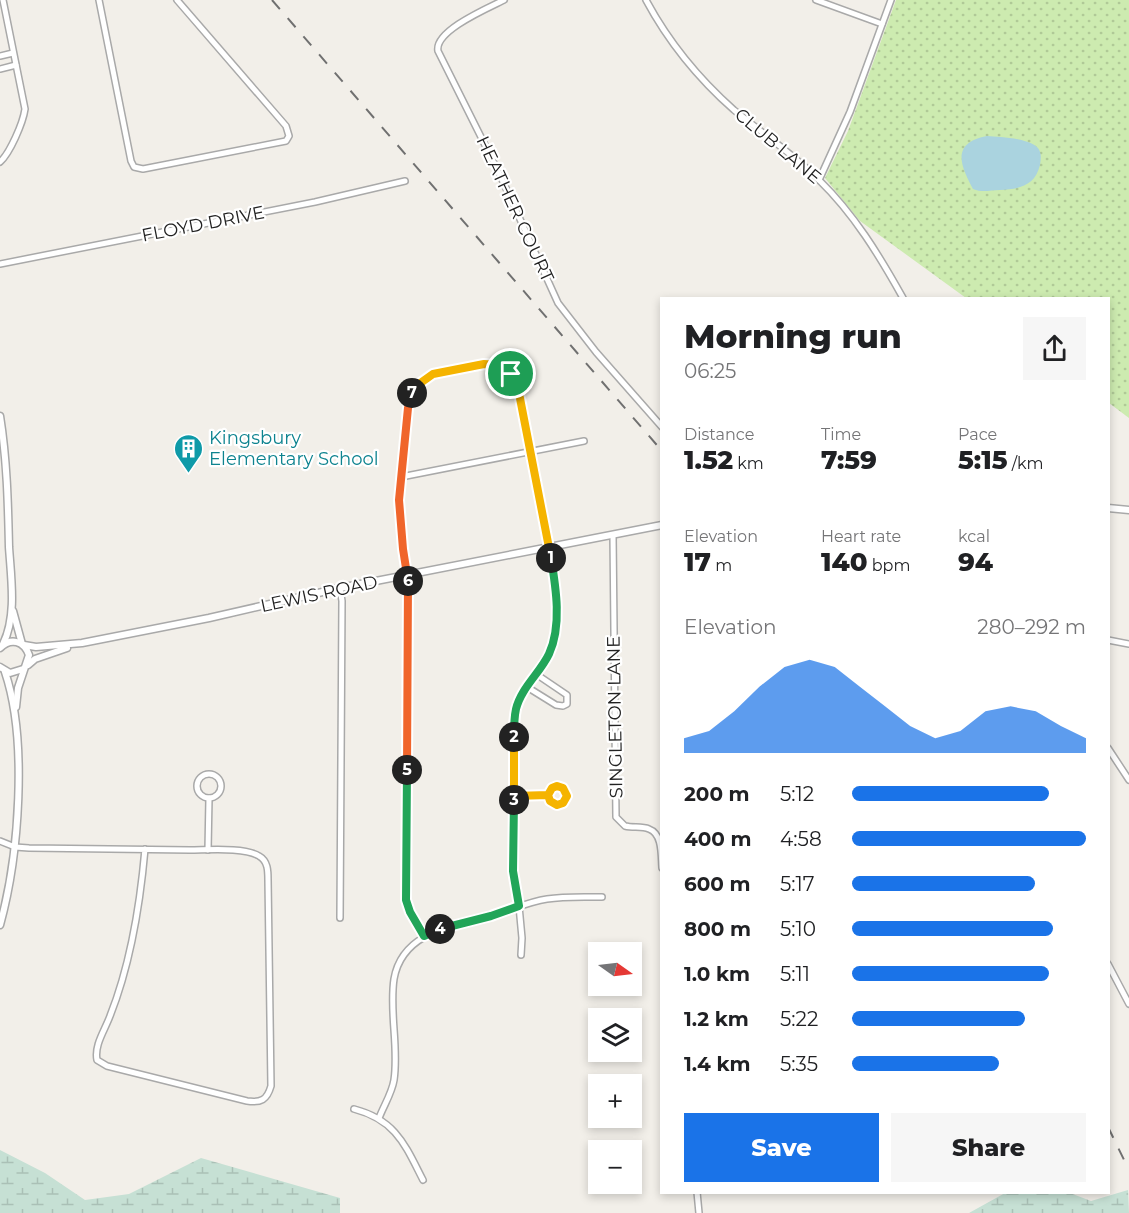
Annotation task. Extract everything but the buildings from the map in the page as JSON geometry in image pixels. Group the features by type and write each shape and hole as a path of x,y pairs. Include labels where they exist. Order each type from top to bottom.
{"street":[{"path":"0,162 6,155 24,114 3,0"},
{"path":"99,0 134,167 143,169 286,141 289,136 286,126 177,0"},
{"name":"HEATHER COURT","path":"504,0 456,24 449,34 439,40 438,51 516,207 558,303 596,352 660,425"},
{"name":"CLUB LANE","path":"646,0 676,47 703,79 733,109 801,162 844,207 867,238 902,297"},
{"path":"816,0 882,24"},
{"path":"819,180 850,112 891,0"},
{"path":"0,56 13,53"},
{"path":"0,69 16,65"},
{"name":"FLOYD DRIVE","path":"0,264 405,182"},
{"path":"424,936 410,912 405,890 409,647 407,575 399,514 411,397 419,384 433,374 484,364 498,365 511,374 518,388 555,588 555,630 548,655 527,687 516,710 513,871 522,938 520,955"},
{"path":"0,416 11,604 7,637 2,646"},
{"path":"401,477 584,441"},
{"path":"1110,508 1129,510"},
{"name":"LEWIS ROAD","path":"2,646 14,641 23,645 47,647 82,643 209,618 340,588 660,525"},
{"name":"SINGLETON LANE","path":"613,536 616,817 625,826 647,828 655,832 660,841"},
{"path":"340,588 342,601 340,918"},
{"path":"11,604 23,645 29,655 18,688 15,720"},
{"path":"1110,640 1129,644"},
{"name":"LEWIS ROAD","path":"24,668 43,655 82,643"},
{"path":"2,669 15,673 24,668"},
{"path":"0,925 15,847 18,772 11,687 2,669"},
{"path":"527,687 560,706 567,704 567,694 536,674"},
{"path":"1110,751 1129,780"},
{"path":"210,774 216,777 221,785 218,794 209,798 201,795 197,786 201,778 210,774"},
{"path":"514,796 548,795"},
{"path":"208,850 209,798"},
{"path":"0,841 15,847 145,849 208,850 253,853 261,857 267,865 271,1086 267,1096 256,1102 107,1066 97,1060 97,1047 124,980 131,948 145,849"},
{"path":"379,1118 392,1089 395,1071 394,981 397,966 404,954 424,936 439,929 553,898 602,897"},
{"path":"1110,968 1129,1005"},
{"path":"354,1109 379,1118 397,1133 423,1180"},
{"path":"697,1194 699,1213"}],"green space":[{"path":"896,0 1129,0 1129,418 1110,404 1110,297 965,297 860,221 825,178 848,131"},
{"path":"0,1150 45,1173 85,1200 129,1194 201,1158 340,1198 340,1213 0,1213"},
{"path":"1128,1190 1129,1213 969,1213 1003,1194 1073,1194 1091,1201"}],"water":[{"path":"987,136 1020,140 1037,147 1041,160 1034,178 1014,189 983,191 973,189 962,164 963,150 976,139"}],"railway":[{"path":"272,0 660,449"},
{"path":"1110,1131 1129,1170"}],"place":[{"name":"Kingsbury Elementary School","path":"188,474"}],"route":[{"path":"511,374 498,365 484,364 433,374 425,378 414,390 408,408 399,500 409,592 405,890 410,912 424,936 439,929 505,912 519,906 513,871 514,796 548,795 552,788 557,786 563,788 567,796 563,803 557,805 550,801 548,795 514,796 516,710 522,695 551,648 556,622 556,598 549,547 518,388 511,374"}]}
